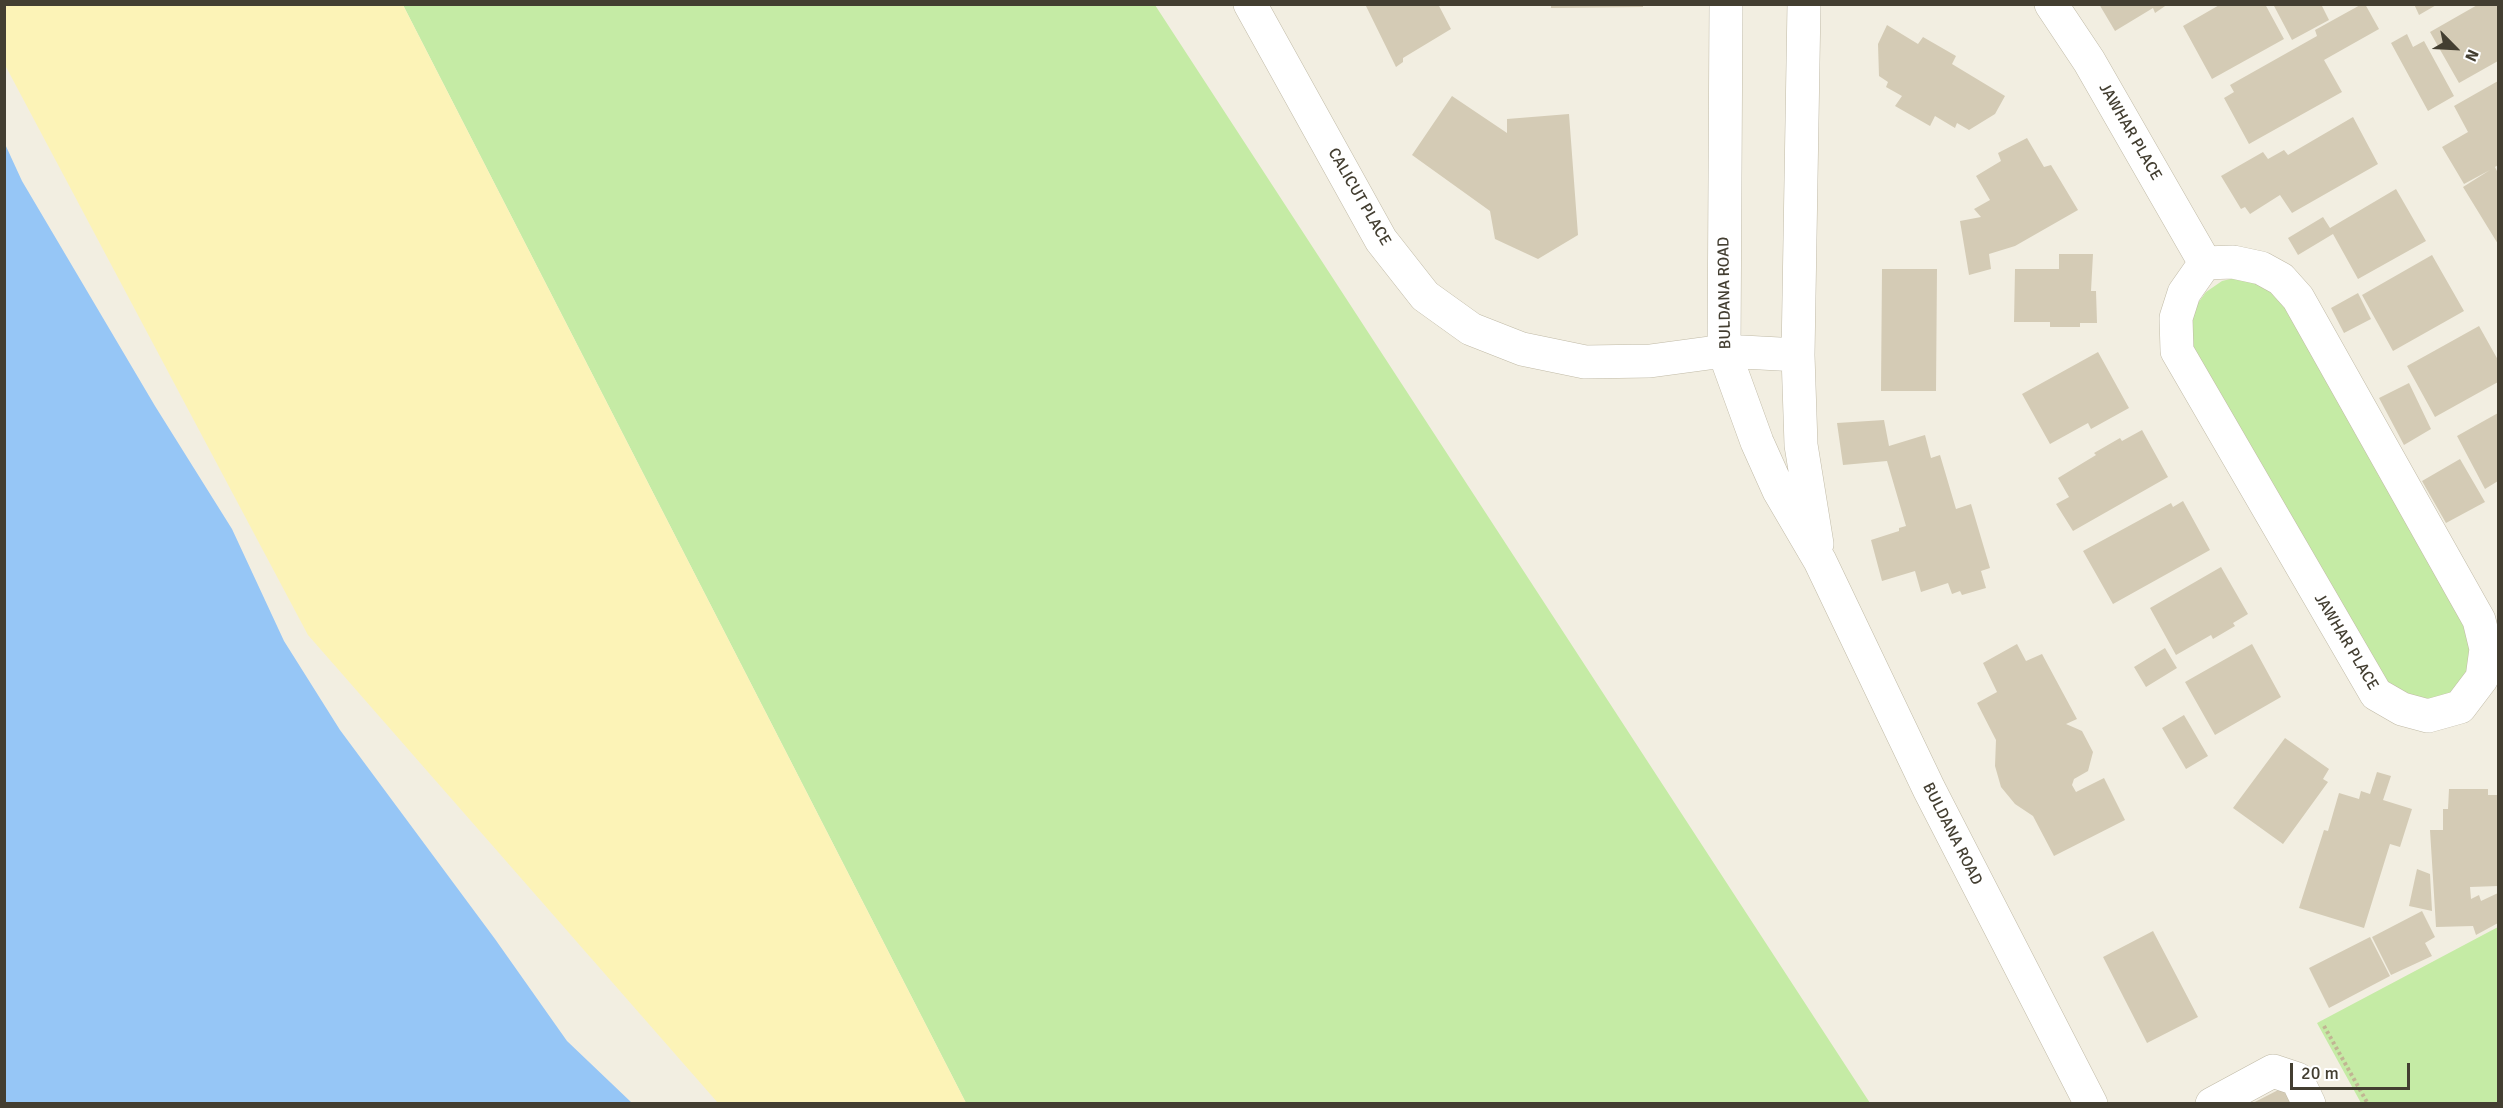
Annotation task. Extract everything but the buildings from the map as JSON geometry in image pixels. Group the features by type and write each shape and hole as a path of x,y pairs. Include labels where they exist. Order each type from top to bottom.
{"street":[{"name":"CALICUT PLACE","path":"1250,4 1381,240 1425,296 1471,329 1522,349 1585,362 1650,361 1724,351 1798,356"},
{"name":"BULDANA ROAD","path":"1726,4 1724,351 1756,442 1779,491 1820,561 1929,789 2091,1104"},
{"name":"BULDANA ROAD","path":"1804,4 1798,356 1801,445 1820,561"},
{"name":"JAWHAR PLACE","path":"2051,4 2089,61 2205,263"},
{"name":"JAWHAR PLACE","path":"2233,262 2261,268 2281,279 2298,298 2478,620 2486,649 2482,678 2460,707 2428,716 2402,710 2376,694 2177,351 2176,318 2184,293 2205,263 2233,262"},
{"path":"2212,1104 2273,1071 2297,1079 2309,1104"}],"path":[{"path":"2324,1026 2368,1104"}],"green space":[{"path":"403,5 1155,5 1870,1103 966,1103"},
{"path":"2243,276 2276,289 2467,625 2472,667 2453,693 2420,704 2381,683 2192,349 2190,325 2198,303 2206,292 2222,281"},
{"path":"2498,927 2498,1103 2361,1103 2317,1023"}],"sand":[{"path":"4,5 403,5 966,1103 718,1103 308,635 5,65"}],"water":[{"path":"5,144 22,181 155,406 232,529 284,641 340,730 495,939 567,1041 632,1103 5,1103"}]}
